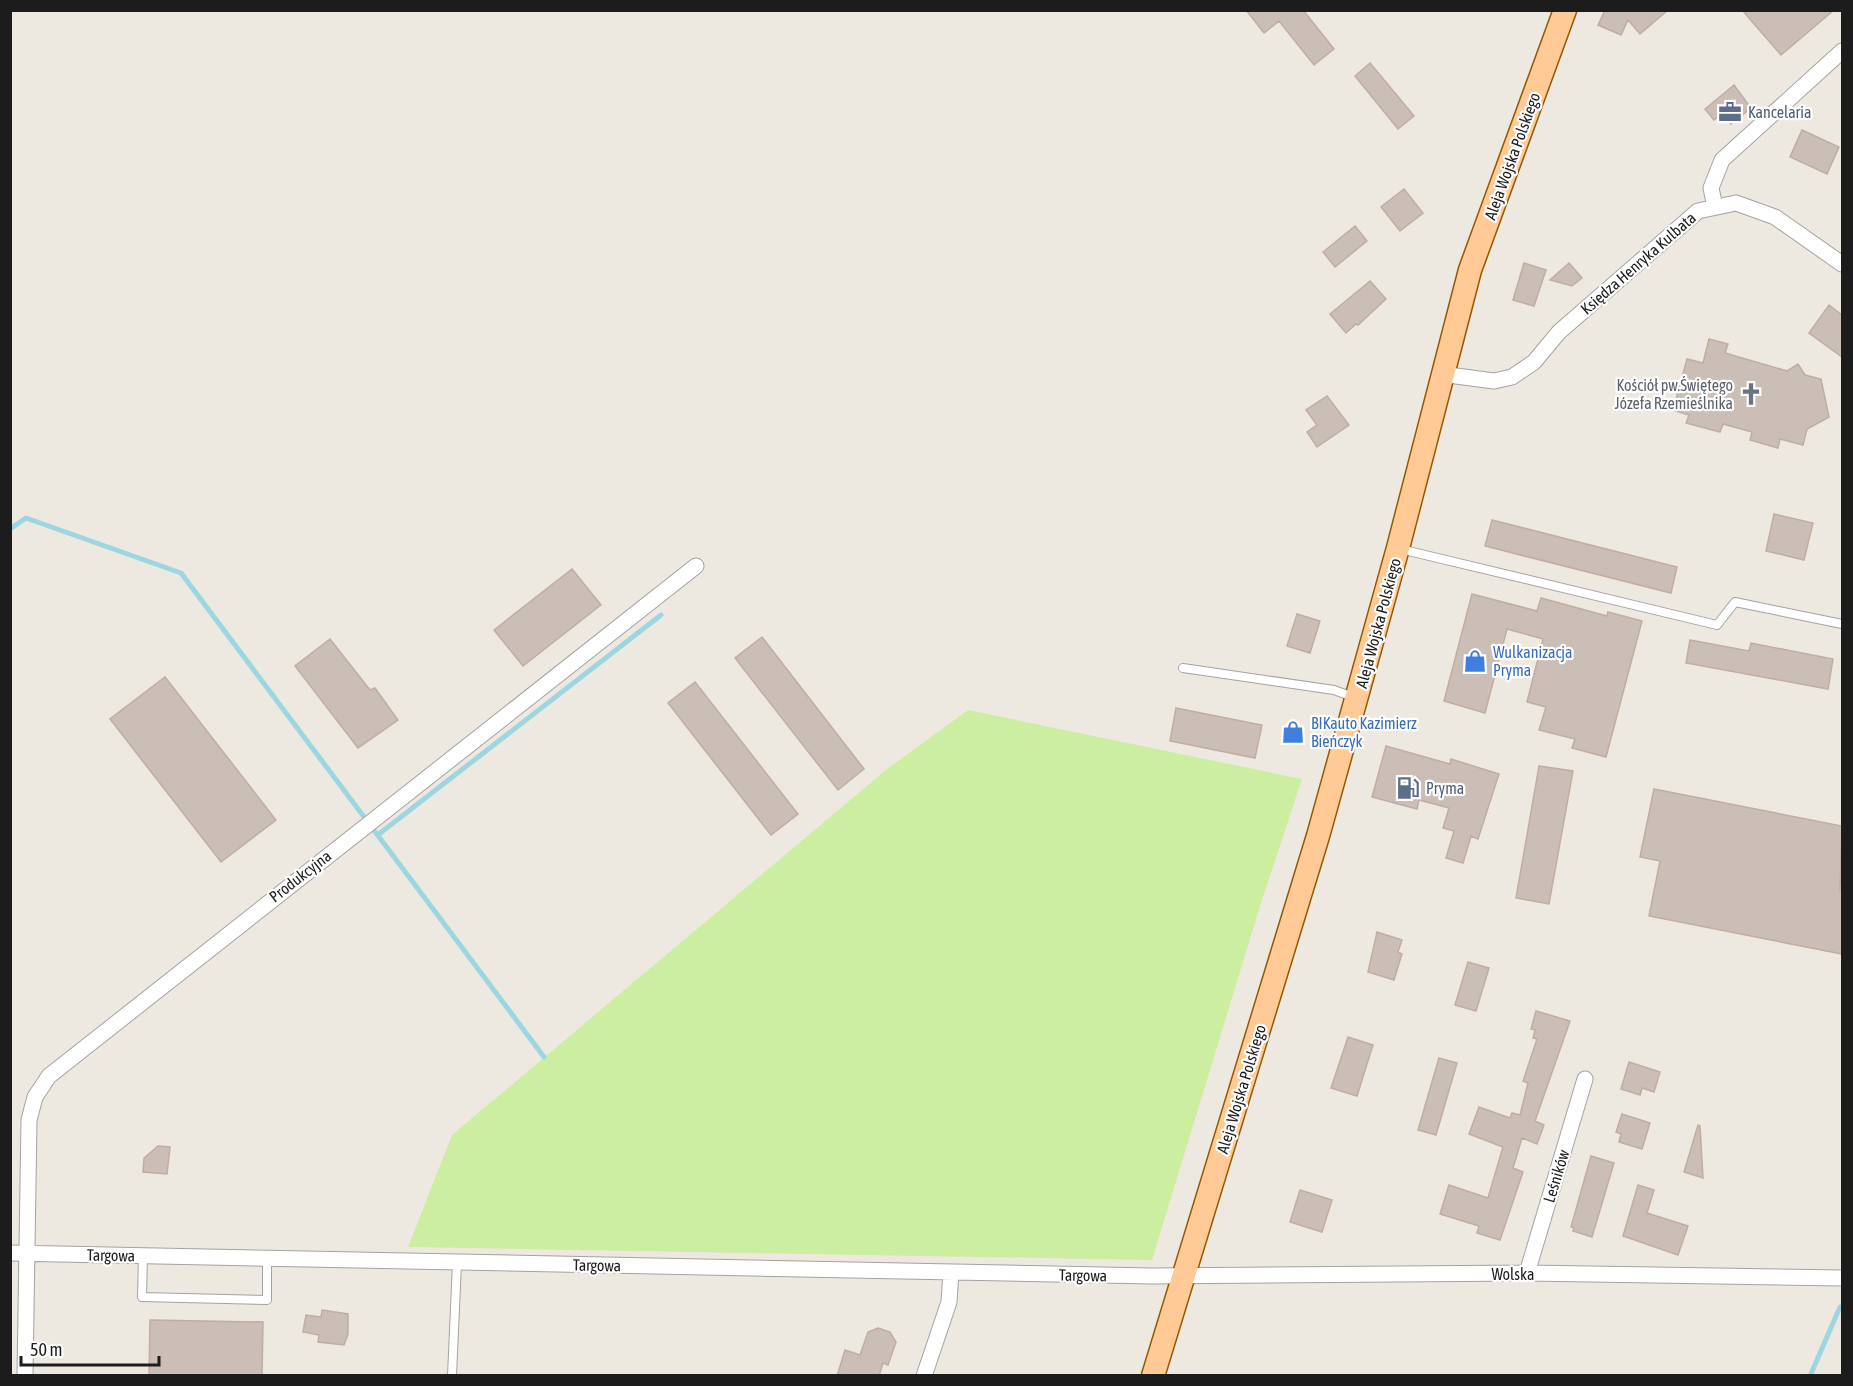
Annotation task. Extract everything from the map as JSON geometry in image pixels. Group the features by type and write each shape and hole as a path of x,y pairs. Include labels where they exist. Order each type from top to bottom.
{"main road":[{"name":"Aleja Wojska Polskiego","path":"1153,1376 1315,847 1398,548 1441,374 1470,270 1565,10"}],"street":[{"path":"1715,207 1711,188 1722,160 1842,51"},
{"name":"Księdza Henryka Kulbata","path":"1441,374 1494,381 1512,377 1534,362 1559,332 1698,211 1736,203 1775,217 1842,264"},
{"name":"Produkcyjna","path":"25,1376 29,1120 35,1097 49,1076 370,820 696,566"},
{"name":"Leśników","path":"1527,1273 1585,1079"},
{"name":"Targowa","path":"10,1253 1184,1276"},
{"path":"924,1376 949,1302 951,1272"},
{"name":"Wolska","path":"1184,1276 1527,1273 1842,1278"}],"lane":[{"path":"1398,548 1717,625 1735,602 1842,624"},
{"path":"1183,668 1334,690 1357,698"},
{"path":"143,1256 142,1297 153,1298 267,1300 267,1259"},
{"path":"452,1376 457,1263"}],"green space":[{"path":"968,710 1302,779 1261,903 1152,1260 408,1247 452,1135 887,769"}],"building":[{"path":"1246,10 1303,10 1334,49 1314,65 1279,21 1264,33"},
{"path":"1605,10 1668,10 1640,34 1628,20 1621,35 1598,25"},
{"path":"1742,10 1834,10 1781,55"},
{"path":"1370,63 1414,116 1398,129 1355,76"},
{"path":"1734,85 1751,108 1731,124 1722,114 1714,120 1705,109"},
{"path":"1802,130 1839,147 1827,174 1790,157"},
{"path":"1404,189 1423,213 1400,231 1381,207"},
{"path":"1355,226 1367,241 1335,267 1323,252"},
{"path":"1524,263 1546,270 1534,306 1513,300"},
{"path":"1569,263 1582,278 1572,286 1550,280"},
{"path":"1370,281 1386,299 1346,333 1330,314"},
{"path":"1829,305 1842,315 1842,357 1809,333"},
{"name":"Kościół pw.Świętego Józefa Rzemieślnika","path":"1709,339 1728,344 1725,353 1787,371 1798,364 1805,375 1821,379 1829,417 1807,429 1803,445 1780,439 1778,448 1750,440 1752,432 1723,424 1720,432 1686,423 1689,415 1673,410 1687,359 1703,363"},
{"path":"1327,396 1349,425 1317,447 1307,432 1317,425 1306,410"},
{"path":"1774,514 1813,523 1804,560 1766,551"},
{"path":"1492,520 1677,567 1671,593 1485,546"},
{"path":"572,569 601,605 523,666 494,630"},
{"path":"1472,594 1537,611 1541,598 1607,616 1608,612 1642,621 1606,757 1572,748 1575,739 1539,730 1546,707 1527,702 1543,639 1507,629 1485,713 1444,701"},
{"path":"1297,614 1320,621 1310,653 1287,646"},
{"path":"762,637 864,769 838,790 735,658"},
{"path":"330,639 370,690 375,688 398,720 358,748 295,666"},
{"path":"1690,640 1749,651 1751,643 1833,659 1828,689 1686,663"},
{"path":"165,677 276,820 221,862 110,719"},
{"path":"695,682 798,814 771,835 668,703"},
{"path":"1176,708 1262,725 1255,758 1170,741"},
{"path":"1386,746 1450,764 1451,759 1499,774 1478,839 1471,836 1463,863 1446,858 1454,831 1443,828 1449,808 1419,800 1417,809 1372,797"},
{"path":"1539,766 1573,771 1549,904 1516,898"},
{"path":"1654,789 1842,826 1840,890 1842,891 1842,954 1649,916 1660,861 1640,857"},
{"path":"1377,932 1402,940 1398,952 1402,954 1394,980 1368,972"},
{"path":"1468,962 1489,968 1476,1011 1455,1005"},
{"path":"1536,1011 1570,1021 1535,1121 1544,1125 1537,1144 1522,1138 1513,1168 1523,1172 1500,1240 1477,1233 1479,1226 1440,1214 1449,1185 1488,1198 1503,1147 1469,1134 1479,1107 1510,1118 1512,1113 1520,1115 1528,1083 1523,1081 1537,1039 1533,1038 1535,1030 1531,1029"},
{"path":"1348,1037 1373,1045 1357,1096 1331,1088"},
{"path":"1439,1058 1457,1063 1436,1135 1418,1130"},
{"path":"1629,1062 1660,1072 1654,1092 1642,1088 1640,1095 1621,1089"},
{"path":"1622,1114 1650,1123 1642,1149 1619,1142 1621,1134 1616,1132"},
{"path":"1698,1125 1700,1126 1703,1178 1684,1172"},
{"path":"158,1146 170,1147 167,1174 143,1172 144,1158"},
{"path":"1591,1156 1614,1163 1592,1237 1573,1231 1574,1228 1571,1227"},
{"path":"1638,1185 1654,1190 1647,1213 1688,1226 1678,1255 1623,1236"},
{"path":"1300,1190 1332,1200 1322,1232 1290,1222"},
{"path":"322,1310 348,1314 348,1334 344,1345 318,1342 319,1335 303,1332 306,1315 321,1317"},
{"path":"150,1320 263,1322 262,1376 149,1376"},
{"path":"878,1328 890,1332 896,1342 888,1365 883,1363 879,1376 837,1376 845,1350 860,1355 868,1332"}],"waterway":[{"path":"10,529 26,518 181,573 544,1057"},
{"path":"379,834 661,615"},
{"path":"1810,1376 1840,1307 1842,1307"}],"place":[{"name":"Kancelaria","path":"1730,112"},
{"name":"Kościół pw.Świętego Józefa Rzemieślnika","path":"1751,394"},
{"name":"Wulkanizacja Pryma","path":"1475,661"},
{"name":"BIKauto Kazimierz Bieńczyk","path":"1293,732"},
{"name":"Pryma","path":"1408,788"}]}
